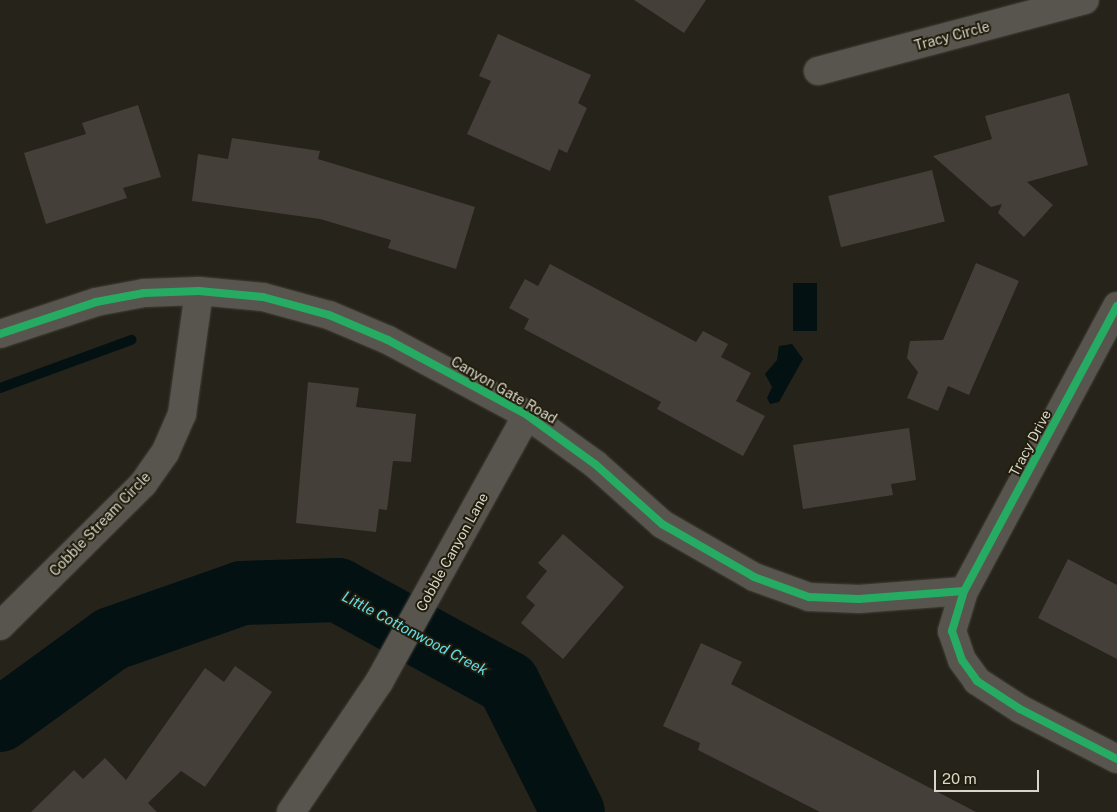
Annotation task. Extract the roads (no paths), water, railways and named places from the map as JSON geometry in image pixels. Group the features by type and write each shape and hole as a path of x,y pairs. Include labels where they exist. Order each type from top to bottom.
{"street":[{"name":"Tracy Circle","path":"818,71 1085,0"},
{"name":"Canyon Gate Road","path":"0,334 96,302 199,291 263,298 329,315 388,340 527,415 596,464 662,524 754,577 809,597 858,600 964,591"},
{"name":"Cobble Stream Circle","path":"0,626 143,484 165,453 182,414 199,291"},
{"name":"Tracy Drive","path":"1117,306 964,591 952,631 962,660 977,681 1020,709 1117,759"},
{"name":"Cobble Canyon Lane","path":"291,812 380,682 527,415"}],"waterway":[{"path":"0,388 131,340"},
{"name":"Little Cottonwood Creek","path":"0,720 111,639 242,593 338,590 508,683 573,812"}]}
